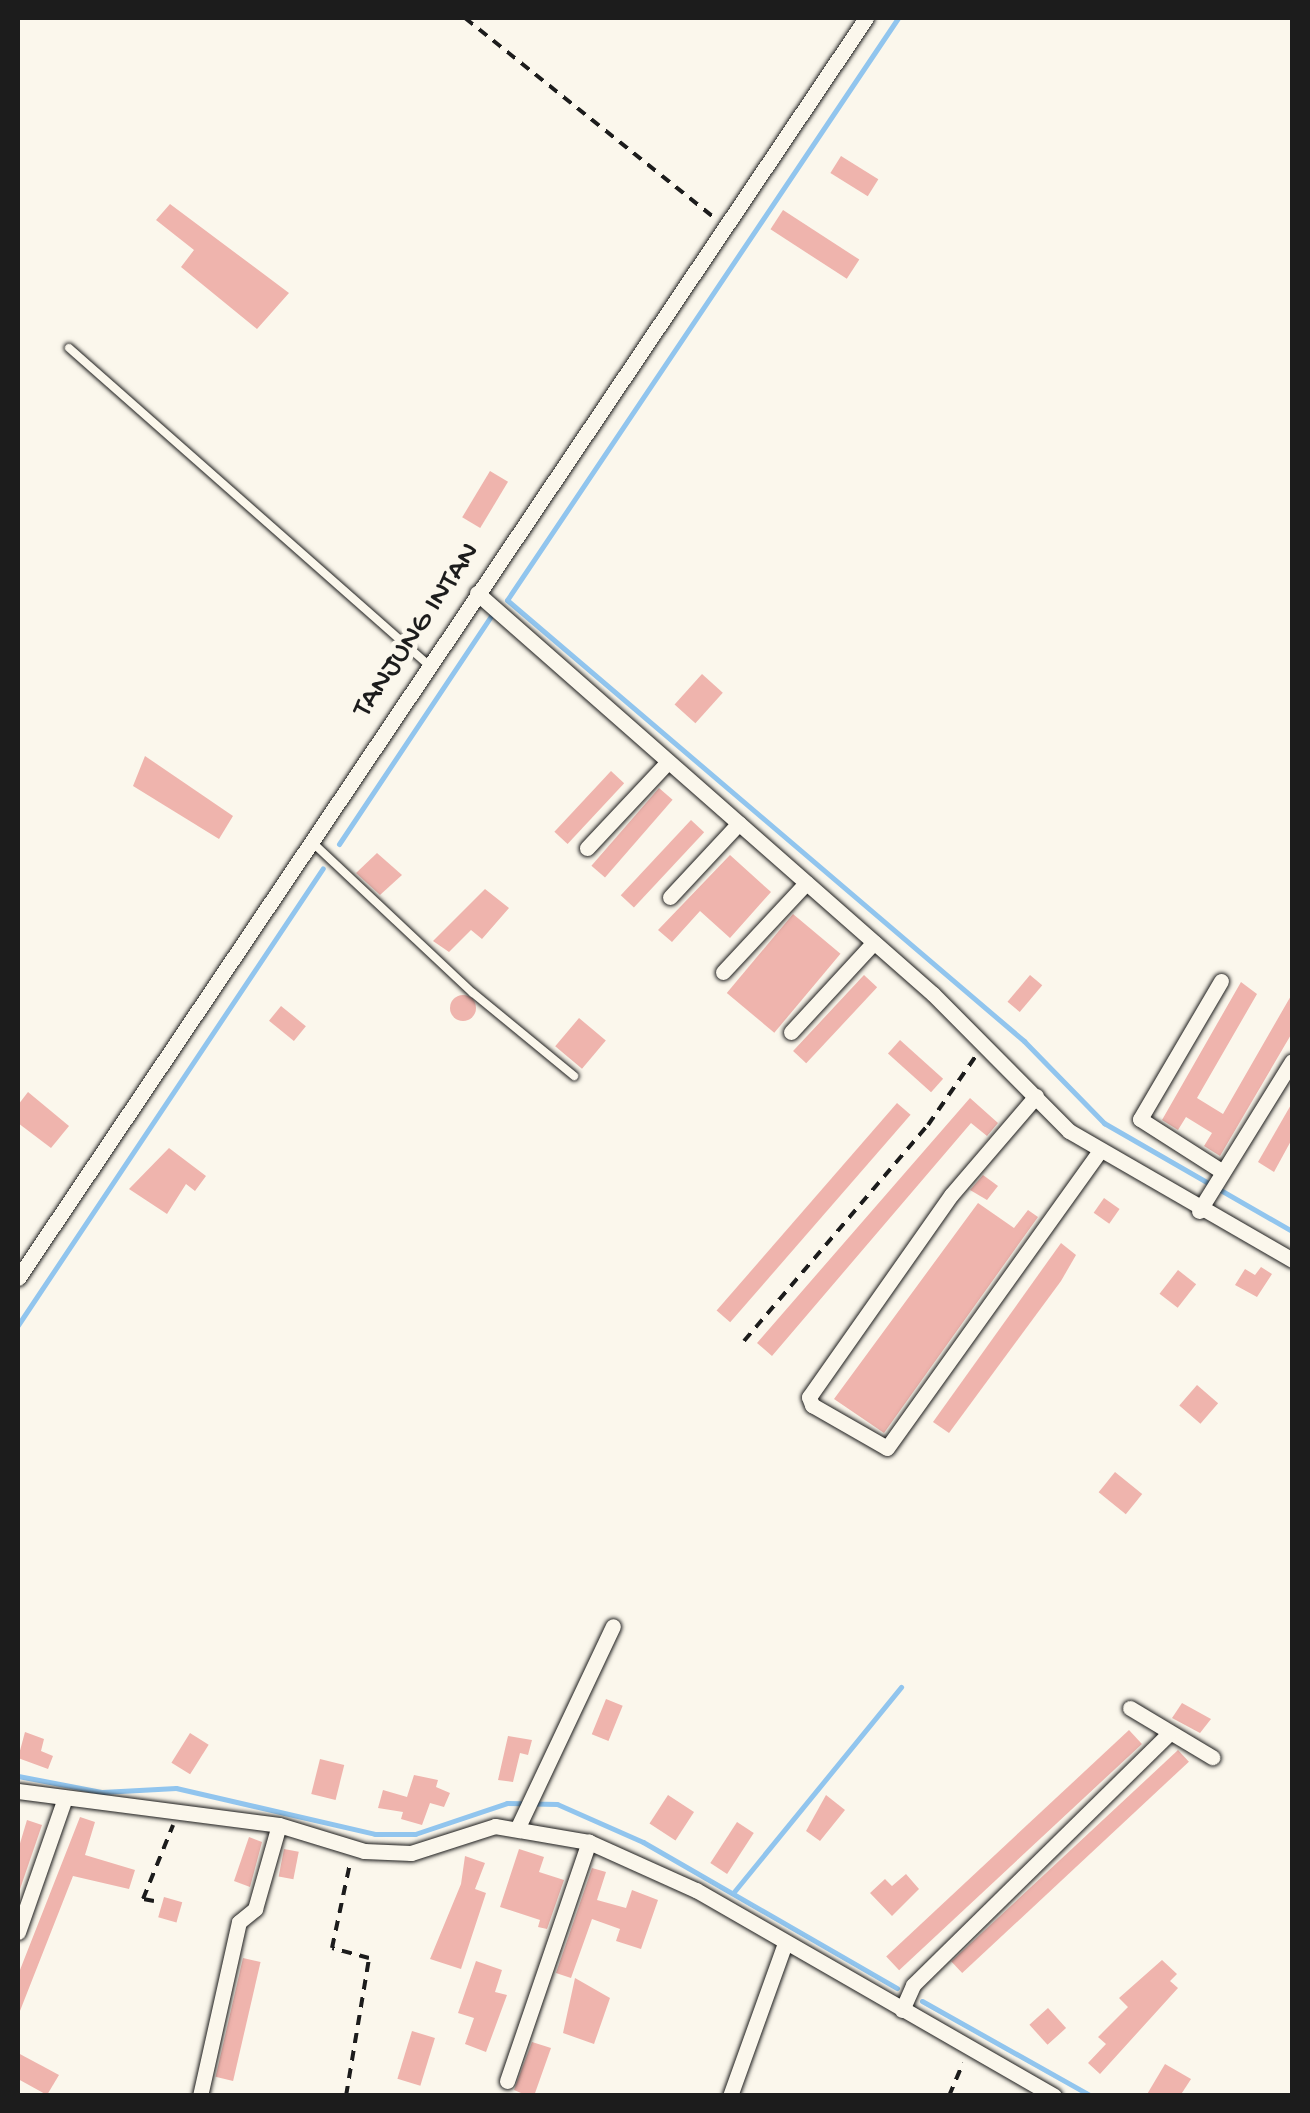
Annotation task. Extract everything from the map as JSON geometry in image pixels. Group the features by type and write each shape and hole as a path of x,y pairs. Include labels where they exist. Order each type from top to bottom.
{"street":[{"name":"TANJUNG INTAN","path":"18,1278 866,18"},
{"path":"477,593 666,764 874,942 1099,1152 1202,1205 1292,1260"},
{"path":"586,848 666,764"},
{"path":"670,896 739,823"},
{"path":"723,972 806,882"},
{"path":"791,1032 874,942"},
{"path":"1220,1175 1140,1119 1221,981"},
{"path":"1202,1205 1292,1060"},
{"path":"1036,1096 952,1195 810,1396 812,1406 887,1448 1099,1152"},
{"path":"518,1828 612,1626"},
{"path":"1130,1708 1212,1757"},
{"path":"902,2010 913,1985 1170,1733"},
{"path":"18,1791 279,1825 353,1848 411,1853 495,1826 589,1842 696,1890 1054,2096"},
{"path":"18,1932 64,1800"},
{"path":"200,2096 239,1922 255,1909 279,1825"},
{"path":"507,2081 589,1842"},
{"path":"730,2096 786,1942"}],"lane":[{"path":"70,348 428,664"},
{"path":"310,840 473,993 574,1076"}],"path":[{"path":"465,18 726,228"},
{"path":"744,1341 928,1126 984,1044"},
{"path":"154,1902 143,1899 178,1811"},
{"path":"346,2096 369,1958 332,1948 353,1848"},
{"path":"949,2096 969,2048"}],"building":[{"path":"841,156 878,179 868,196 830,173"},
{"path":"170,204 289,293 257,329 181,267 194,250 156,220"},
{"path":"783,210 859,260 847,279 770,229"},
{"path":"490,471 508,482 480,528 462,517"},
{"path":"702,674 723,693 695,723 675,704"},
{"path":"145,756 233,816 219,839 133,786"},
{"path":"611,771 624,783 568,844 554,832"},
{"path":"659,788 673,800 605,878 591,866"},
{"path":"691,820 704,832 634,908 621,895"},
{"path":"377,853 402,875 380,895 356,873"},
{"path":"730,855 771,892 730,938 700,911 672,942 658,930"},
{"path":"485,889 509,908 482,939 471,930 449,952 433,941"},
{"path":"793,914 840,954 774,1033 727,993"},
{"path":"864,975 877,987 806,1063 793,1051"},
{"path":"1030,975 1042,985 1020,1012 1008,1002"},
{"path":"1241,982 1257,994 1197,1098 1223,1114 1292,994 1292,1033 1220,1156 1204,1146 1212,1133 1186,1117 1178,1130 1162,1120"},
{"path":"463,995 472,999 476,1008 472,1017 463,1021 454,1017 450,1008 454,999"},
{"path":"281,1006 306,1026 294,1041 269,1021"},
{"path":"579,1018 606,1040 582,1069 555,1046"},
{"path":"900,1040 943,1079 931,1092 888,1053"},
{"path":"28,1092 69,1126 51,1148 18,1123 18,1105"},
{"path":"970,1098 998,1123 987,1136 971,1123 772,1356 757,1343"},
{"path":"897,1103 911,1115 730,1322 717,1311"},
{"path":"1292,1103 1292,1139 1274,1172 1258,1162"},
{"path":"169,1148 206,1176 195,1191 186,1184 167,1214 129,1189"},
{"path":"983,1175 998,1186 987,1200 970,1190"},
{"path":"1104,1198 1120,1209 1109,1224 1094,1213"},
{"path":"978,1203 1014,1228 1028,1210 1038,1217 884,1433 834,1399"},
{"path":"1061,1243 1076,1255 1061,1281 949,1433 933,1422"},
{"path":"1261,1267 1272,1274 1257,1297 1235,1285 1245,1269 1255,1275"},
{"path":"1178,1270 1196,1284 1178,1308 1160,1294"},
{"path":"1197,1385 1218,1403 1200,1424 1179,1405"},
{"path":"1115,1472 1142,1494 1126,1514 1099,1492"},
{"path":"606,1699 623,1706 608,1741 592,1734"},
{"path":"1182,1703 1211,1719 1200,1733 1172,1718"},
{"path":"1129,1730 1142,1744 899,1970 886,1956"},
{"path":"25,1732 44,1739 41,1751 53,1756 48,1769 18,1758"},
{"path":"190,1733 209,1745 190,1774 171,1763"},
{"path":"508,1736 532,1740 528,1755 520,1753 513,1782 498,1780"},
{"path":"1178,1750 1189,1762 962,1973 951,1961"},
{"path":"320,1759 344,1765 336,1800 311,1794"},
{"path":"414,1775 438,1780 436,1787 450,1793 444,1807 430,1803 422,1825 401,1819 403,1812 378,1808 383,1790 407,1797"},
{"path":"668,1795 694,1812 675,1840 649,1824"},
{"path":"826,1795 845,1810 820,1841 806,1831"},
{"path":"80,1817 95,1822 85,1855 135,1870 129,1889 73,1876 18,2016 18,1975"},
{"path":"27,1820 42,1825 20,1889 18,1850"},
{"path":"737,1822 754,1833 727,1874 710,1863"},
{"path":"249,1837 262,1842 250,1887 234,1881"},
{"path":"284,1849 299,1852 293,1879 279,1876"},
{"path":"519,1849 544,1857 539,1872 564,1880 547,1929 538,1927 540,1920 500,1907"},
{"path":"465,1856 485,1863 475,1889 486,1893 461,1969 430,1959 461,1884"},
{"path":"592,1868 606,1872 597,1900 626,1908 632,1890 658,1900 641,1949 616,1941 620,1929 592,1919 571,1978 556,1973"},
{"path":"906,1874 919,1889 892,1916 870,1893 885,1879 892,1886"},
{"path":"164,1897 182,1902 176,1922 158,1917"},
{"path":"243,1958 261,1962 233,2081 216,2077"},
{"path":"1162,1960 1177,1974 1170,1981 1178,1988 1100,2074 1088,2063 1106,2044 1098,2037 1128,2007 1119,1998"},
{"path":"476,1961 502,1970 495,1992 507,1995 486,2052 465,2044 474,2018 458,2013"},
{"path":"575,1978 610,1998 594,2044 563,2033"},
{"path":"1048,2008 1066,2028 1047,2045 1029,2025"},
{"path":"412,2031 435,2038 420,2086 397,2079"},
{"path":"532,2042 551,2048 534,2096 528,2096 514,2090"},
{"path":"18,2053 59,2075 47,2095 18,2079"},
{"path":"1165,2064 1191,2079 1180,2096 1146,2096"}],"waterway":[{"path":"898,18 507,600 1024,1041 1104,1123 1292,1231"},
{"path":"339,844 492,615"},
{"path":"18,1325 323,868"},
{"path":"733,1893 901,1687"},
{"path":"18,1776 102,1792 176,1788 375,1834 415,1834 507,1803 557,1804 643,1842 897,1988"},
{"path":"922,2001 1091,2096"}]}
